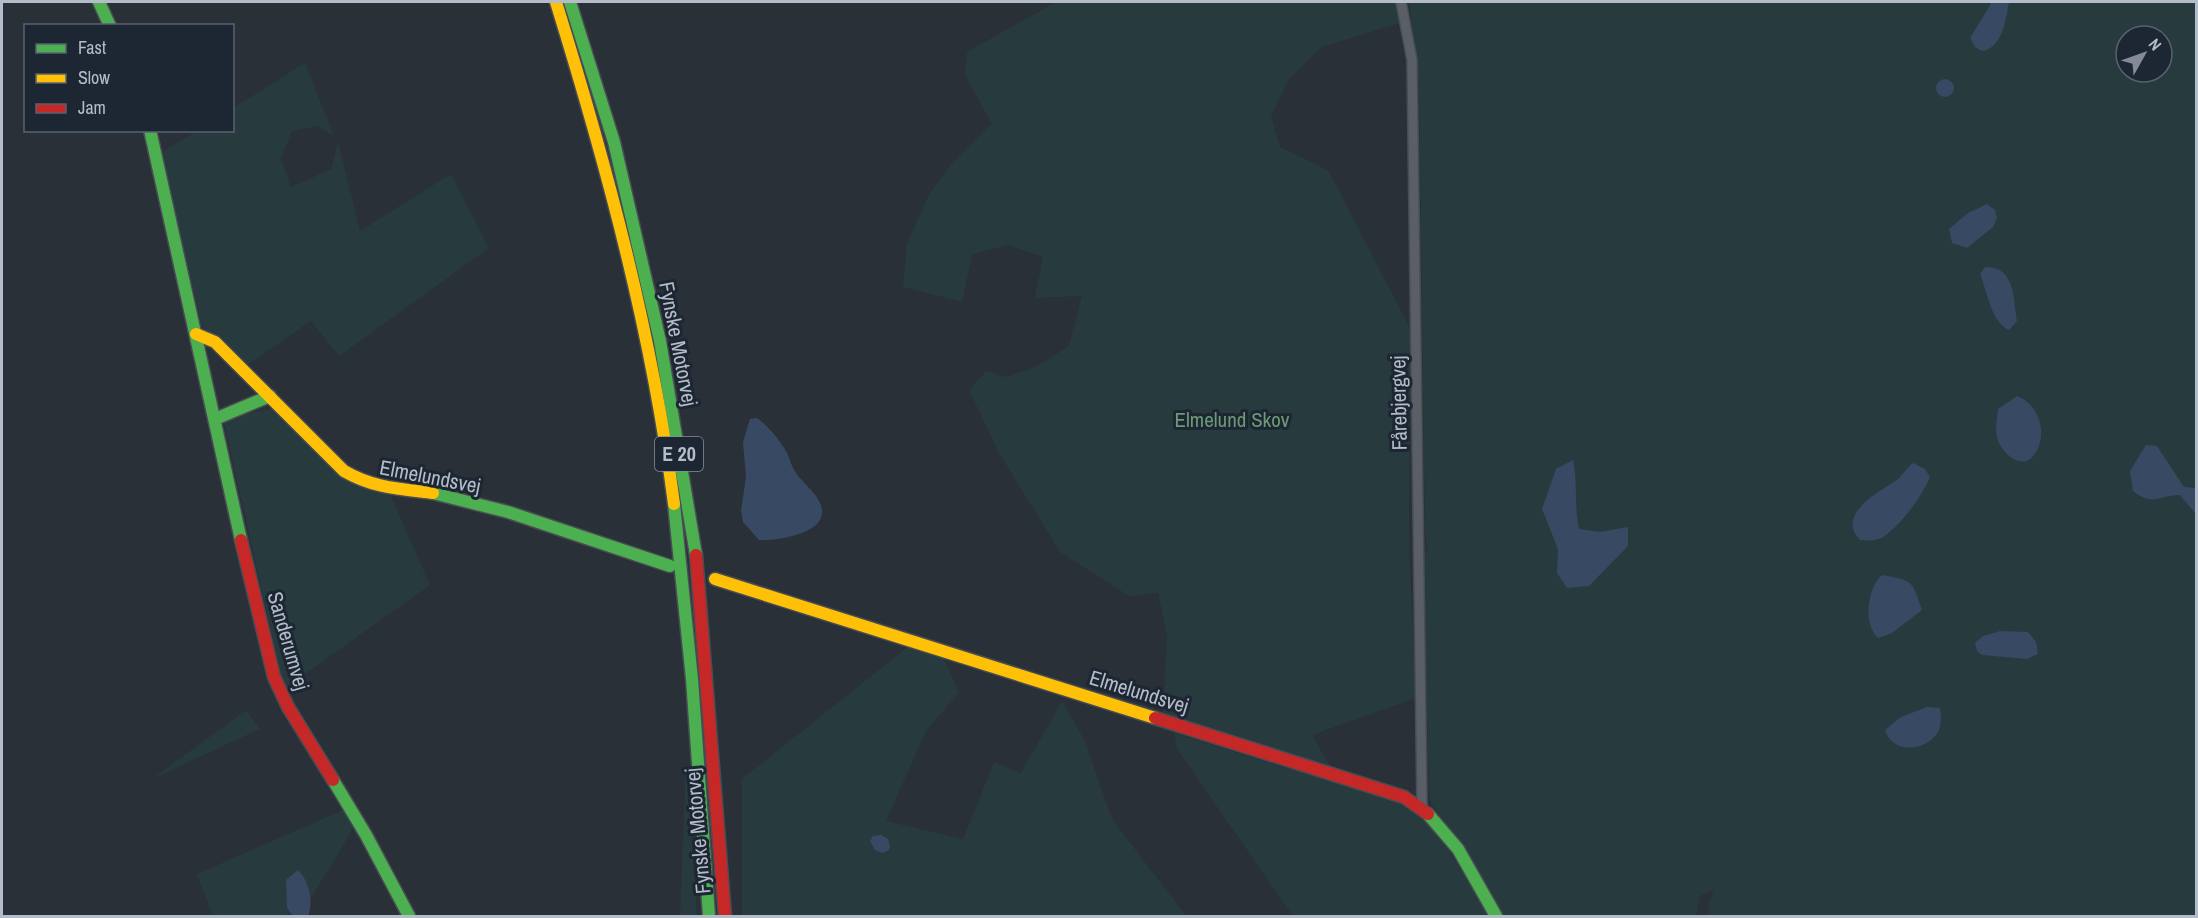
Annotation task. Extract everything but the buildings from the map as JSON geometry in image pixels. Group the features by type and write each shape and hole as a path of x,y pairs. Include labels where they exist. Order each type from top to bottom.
{"main road":[{"path":"99,2 109,24"},
{"name":"Fynske Motorvej","path":"556,2 598,138 632,275 665,441 691,643 709,916"},
{"name":"Fynske Motorvej","path":"570,2 614,142 660,341 697,563 725,916"},
{"name":"Sanderumvej","path":"150,132 262,634 278,688 366,835 409,916"},
{"name":"Elmelundsvej","path":"196,334 215,342 344,471 369,486 452,496 670,566"},
{"path":"215,419 270,396"},
{"name":"Elmelundsvej","path":"715,579 1346,777 1422,806 1438,822 1496,916"}],"street":[{"name":"Fårebjergvej","path":"1401,2 1412,60 1422,806"}],"green space":[{"name":"Elmelund Skov","path":"1056,2 1399,2 1403,22 1322,47 1289,79 1271,116 1280,147 1328,170 1410,328 1409,545 1416,698 1312,735 1331,767 1163,715 1167,635 1158,593 1129,596 1060,552 999,453 969,390 986,371 1007,377 1037,366 1069,346 1082,296 1035,298 1043,257 1008,245 972,254 962,302 903,287 907,244 929,194 951,165 992,124 965,75 967,52"},
{"path":"1409,2 2196,2 2196,916 1709,916 1709,902 1714,889 1700,896 1696,916 1504,916 1450,828 1431,804 1423,555 1428,550 1425,531 1419,87"},
{"path":"305,63 334,136 318,126 292,131 281,159 291,187 331,169 338,142 360,231 451,174 489,248 339,356 311,321 244,367 202,325 163,151 195,132 234,132 234,107"},
{"path":"271,409 346,480 391,496 430,585 284,689 223,418"},
{"path":"910,645 944,659 959,692 926,731 886,821 963,839 994,762 1021,773 1062,701 1084,739 1112,819 1186,916 742,916 742,779"},
{"path":"246,710 260,729 152,779"},
{"path":"1174,733 1286,768 1316,772 1395,798 1417,809 1429,820 1490,916 1293,916 1177,749"},
{"path":"686,763 697,916 680,916"},
{"path":"343,810 353,829 300,916 213,916 197,874"}],"water":[{"path":"1992,2 2009,2 2005,24 1995,44 1982,51 1975,47 1970,38"},
{"path":"1945,79 1951,82 1954,88 1951,94 1945,97 1939,94 1936,88 1939,82"},
{"path":"1987,204 1995,210 1997,218 1993,227 1967,248 1952,243 1949,229 1968,213"},
{"path":"1985,267 1995,268 2008,278 2017,321 2009,330 1998,320 1990,305 1980,274"},
{"path":"2017,396 2025,400 2036,413 2041,430 2041,438 2034,455 2024,461 2018,461 2007,454 2002,449 1996,434 1998,409"},
{"path":"757,418 778,439 794,470 820,503 822,513 819,522 812,528 790,537 759,540 743,522 741,511 746,477 743,442 750,419"},
{"path":"2146,445 2157,446 2184,487 2196,488 2196,514 2180,495 2151,499 2133,491 2130,471"},
{"path":"1573,460 1579,529 1600,532 1628,527 1628,546 1589,586 1567,588 1557,573 1558,549 1542,509 1556,469"},
{"path":"1913,463 1925,469 1930,477 1917,500 1900,522 1884,536 1874,540 1860,540 1854,530 1853,521 1856,512 1871,497 1897,480"},
{"path":"1882,575 1901,579 1911,584 1922,610 1892,633 1878,638 1870,624 1869,606 1873,588"},
{"path":"2000,631 2028,632 2036,642 2038,654 2027,659 1982,655 1977,651 1975,643 1983,636"},
{"path":"1927,707 1940,708 1940,726 1933,739 1926,744 1910,748 1895,743 1889,738 1885,730 1901,717"},
{"path":"881,835 888,839 890,847 888,851 882,853 875,850 870,841 873,836"},
{"path":"298,870 309,892 311,904 308,916 293,916 287,908 286,880"}],"traffic: fast":[{"path":"99,2 109,24"},
{"path":"570,2 614,142 660,341 696,555"},
{"path":"150,132 241,540"},
{"path":"215,419 270,396"},
{"path":"433,493 508,512 670,566"},
{"path":"674,504 692,679 709,916"},
{"path":"333,780 366,835 409,916"},
{"path":"1428,814 1458,849 1496,916"}],"traffic: slow":[{"path":"556,2 593,126 626,251 665,440 674,504"},
{"path":"196,334 215,342 344,471 376,484 433,493"},
{"path":"715,579 1155,718"}],"traffic: jam":[{"path":"241,540 274,677 288,707 333,780"},
{"path":"696,555 725,916"},
{"path":"1155,718 1404,797 1428,814"}]}
